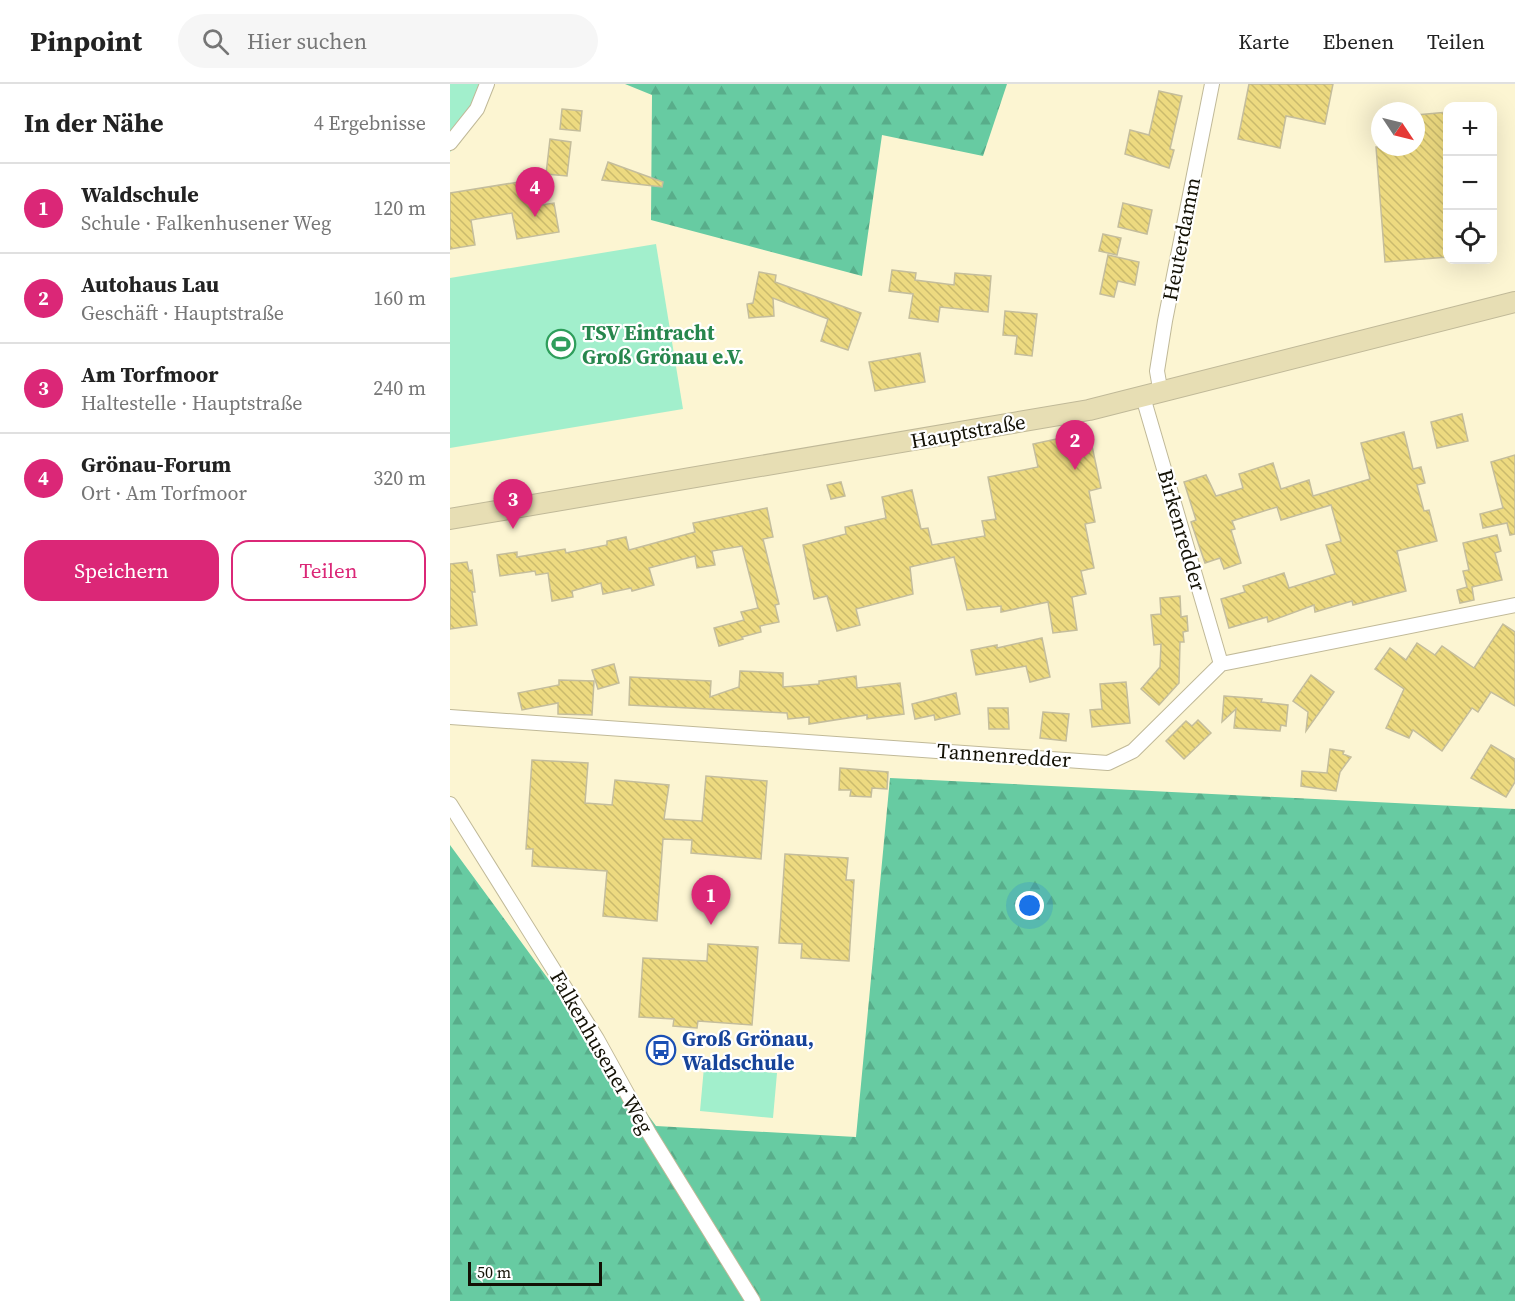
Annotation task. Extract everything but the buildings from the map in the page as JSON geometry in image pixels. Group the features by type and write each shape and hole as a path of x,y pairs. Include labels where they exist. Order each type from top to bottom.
{"main road":[{"name":"Hauptstraße","path":"450,519 1089,410 1515,302"}],"street":[{"path":"450,143 477,109 487,84"},
{"name":"Heuterdamm","path":"1152,395 1212,84"},
{"name":"Birkenredder","path":"1152,395 1221,664"},
{"path":"1221,664 1515,605"},
{"name":"Tannenredder","path":"450,717 1108,763 1133,751 1221,664"},
{"name":"Falkenhusener Weg","path":"450,804 591,1029 649,1133 753,1301"}],"green space":[{"path":"450,84 488,84 460,143 450,152"},
{"path":"625,84 1007,84 983,156 882,135 862,276 651,220 652,95"},
{"name":"TSV Eintracht Groß Grönau e.V.","path":"656,244 683,409 450,448 450,278"},
{"path":"890,778 1515,809 1515,1301 450,1301 450,845 656,1126 856,1137"},
{"path":"704,1067 777,1073 773,1118 700,1111"}],"place":[{"name":"Grönau-Forum","path":"535,217"},
{"name":"TSV Eintracht Groß Grönau e.V.","path":"561,344"},
{"name":"Autohaus Lau","path":"1075,470"},
{"name":"Am Torfmoor","path":"513,529"},
{"name":"Waldschule","path":"711,925"},
{"name":"Groß Grönau, Waldschule","path":"661,1050"}]}
